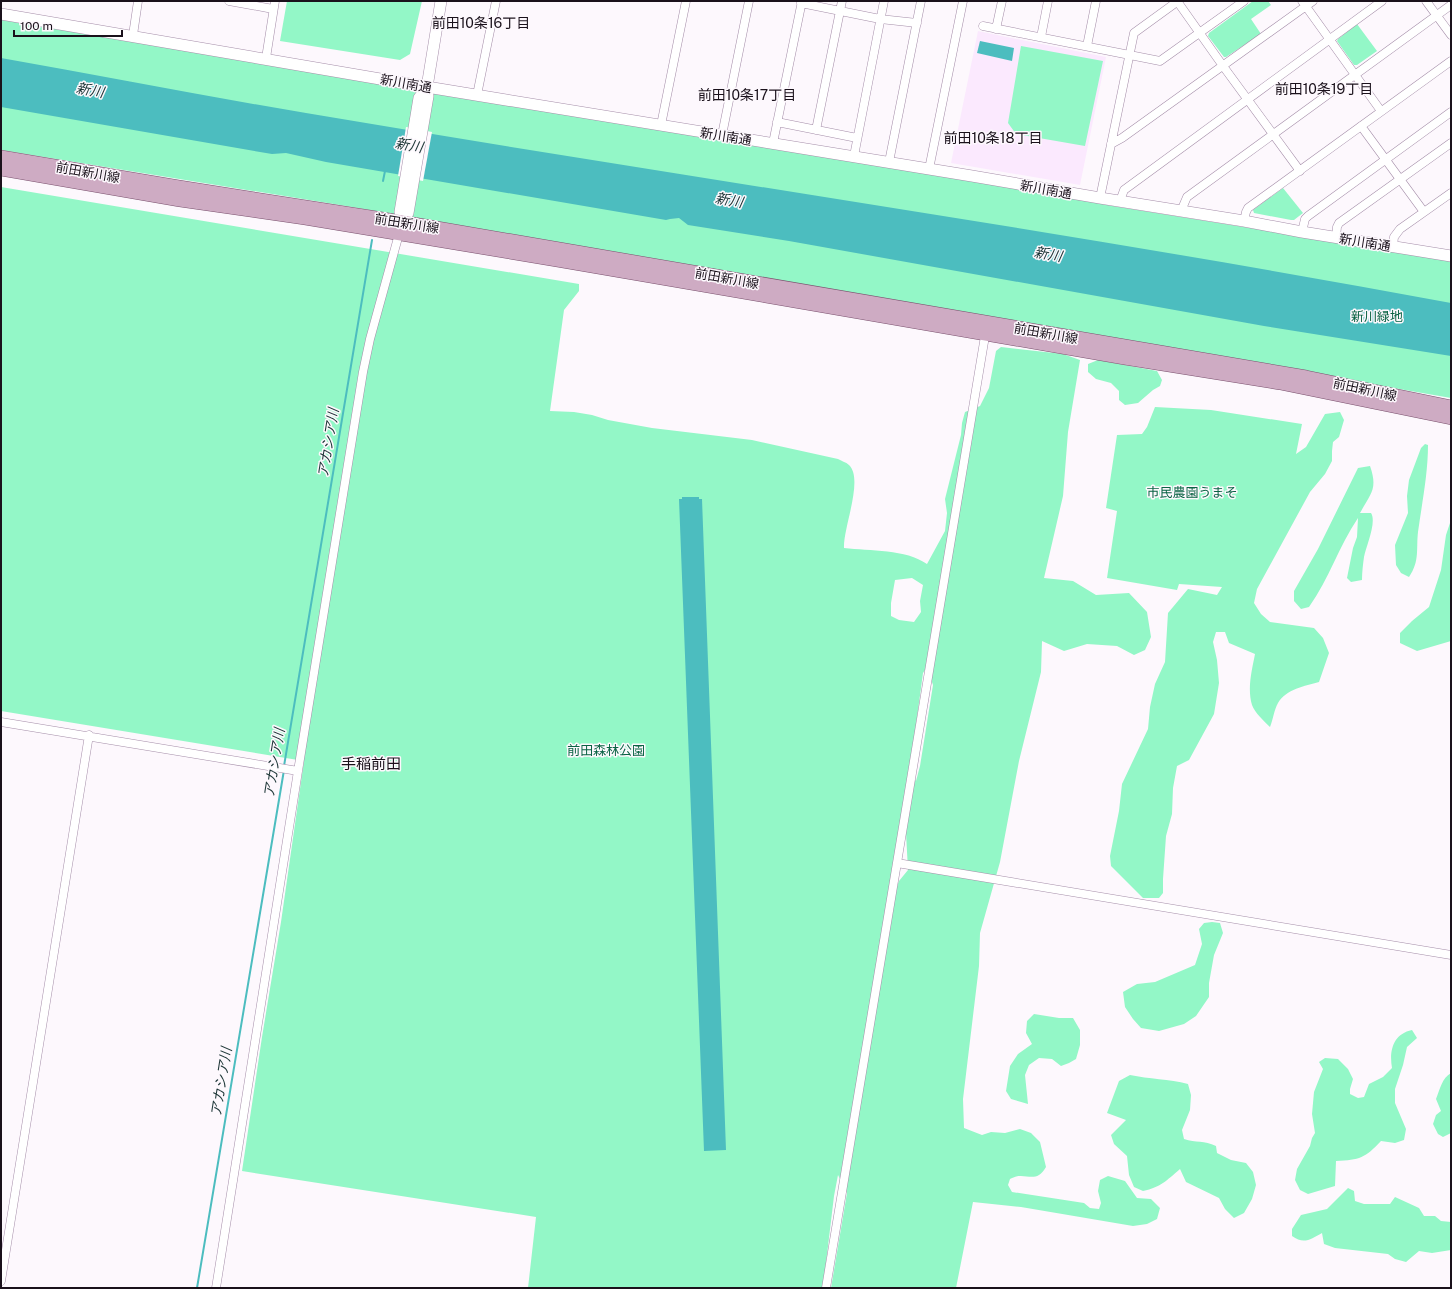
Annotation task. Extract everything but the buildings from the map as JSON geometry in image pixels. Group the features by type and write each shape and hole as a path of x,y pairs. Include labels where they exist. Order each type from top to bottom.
{"main road":[{"name":"前田新川線","path":"1,157 179,187 403,216 1280,383 1451,418"},
{"name":"前田新川線","path":"1,169 180,200 305,218 564,262 1306,377 1451,407"}],"street":[{"path":"133,35 138,1"},
{"path":"229,1 274,5 266,58"},
{"path":"216,1288 296,770 363,372 370,339 403,216 423,98 427,87 440,1"},
{"path":"477,95 496,1"},
{"path":"661,125 686,1"},
{"path":"722,135 749,1"},
{"path":"816,130 842,1"},
{"path":"854,156 884,1"},
{"path":"889,162 921,1"},
{"path":"929,169 963,1"},
{"path":"996,29 1002,1"},
{"path":"1041,37 1048,1"},
{"path":"1087,46 1096,1"},
{"path":"1100,198 1134,33 1177,1 1300,171"},
{"path":"983,26 1160,61 1244,1"},
{"path":"1111,144 1122,138 1223,66 1304,4 1313,1"},
{"path":"1120,201 1124,190 1382,1"},
{"path":"1426,1 1451,35"},
{"path":"773,143 802,2 880,19 917,23"},
{"path":"1304,4 1381,111"},
{"path":"1181,211 1186,197 1451,5"},
{"name":"新川南通","path":"1,14 133,35 427,87 854,156 1451,256"},
{"path":"1244,221 1248,208 1451,61"},
{"path":"1302,232 1305,219 1308,216 1451,112"},
{"path":"777,122 858,138"},
{"path":"1361,126 1424,212"},
{"path":"1336,237 1339,223 1451,143"},
{"path":"1393,246 1394,237 1398,232 1451,193"},
{"path":"826,1288 986,328"},
{"path":"1,722 296,770"},
{"path":"1,1281 88,735"},
{"path":"897,863 1451,955"}],"shaded area":[{"path":"978,31 1106,57 1080,185 951,163"}],"green space":[{"path":"287,1 422,1 410,54 400,60 280,41"},
{"path":"1253,1 1268,1 1271,5 1251,19 1261,34 1224,57 1208,36 1209,33"},
{"name":"新川緑地","path":"1,18 986,182 1113,206 1451,260 1451,398 352,207 1,150"},
{"path":"1357,24 1377,51 1357,65 1354,65 1337,41"},
{"path":"1021,46 1103,61 1085,146 1016,134 1008,123"},
{"name":"前田森林公園","path":"1,187 579,284 579,291 564,310 550,411 574,412 652,428 752,440 838,459 849,465 853,472 854,481 854,492 844,548 898,553 918,559 927,564 945,531 947,513 945,499 961,435 965,412 980,406 989,388 996,351 1001,347 1063,354 1080,360 1068,432 1063,496 1044,578 1073,581 1096,595 1129,593 1147,612 1151,637 1145,650 1134,655 1117,646 1087,644 1064,651 1042,641 1041,672 1019,761 1000,862 980,933 979,966 963,1099 964,1128 982,1135 991,1132 1005,1133 1020,1129 1031,1133 1040,1142 1046,1167 1038,1176 1020,1176 1010,1179 1008,1185 1012,1192 1084,1203 1090,1208 1099,1209 1101,1203 1098,1191 1100,1180 1108,1176 1125,1181 1137,1198 1151,1199 1160,1208 1157,1219 1147,1224 1133,1226 1021,1207 973,1202 956,1288 831,1288 847,1193 838,1175 834,1196 823,1288 528,1288 536,1217 242,1171 281,922 304,761 1,711","holes":["912,578 923,585 920,601 921,612 914,622 899,620 891,616 891,603 895,580","927,667 933,685 920,766 916,781 910,770 923,673","906,833 908,870 899,881 895,892 901,836"]},
{"path":"1283,188 1303,213 1294,220 1291,220 1254,213 1253,210"},
{"path":"1098,360 1157,371 1162,380 1160,386 1138,403 1125,405 1119,400 1119,391 1111,383 1096,379 1088,372 1088,364"},
{"name":"市民農園うまそ","path":"1155,407 1211,410 1302,424 1296,454 1306,447 1325,414 1340,412 1344,420 1339,437 1333,442 1332,461 1325,474 1310,492 1257,589 1254,603 1261,614 1270,622 1314,628 1323,638 1329,653 1319,682 1291,691 1281,698 1270,727 1255,711 1252,705 1250,679 1255,654 1229,643 1225,632 1216,632 1213,642 1217,660 1219,683 1214,714 1189,760 1177,766 1173,788 1172,814 1166,836 1163,893 1159,898 1143,898 1111,866 1110,856 1119,811 1122,784 1148,729 1150,707 1155,684 1165,662 1168,613 1188,589 1217,595 1222,587 1179,584 1177,590 1107,578 1117,511 1106,508 1117,435 1142,434 1147,427"},
{"path":"1425,444 1428,445 1427,467 1418,532 1417,555 1415,566 1409,577 1401,573 1396,565 1395,545 1408,513 1407,496 1409,480 1421,448"},
{"path":"1370,466 1373,480 1372,491 1360,513 1371,513 1373,522 1364,557 1362,580 1351,582 1347,578 1353,548 1357,537 1358,518 1316,596 1309,607 1301,609 1294,601 1294,591 1318,549 1358,468"},
{"path":"1451,520 1451,641 1417,651 1400,643 1400,633 1429,607 1441,570 1446,535"},
{"path":"1204,923 1220,923 1223,933 1214,955 1209,983 1209,997 1196,1016 1184,1024 1159,1031 1141,1028 1125,1007 1123,992 1137,984 1155,982 1195,965 1202,944 1199,929"},
{"path":"1034,1014 1059,1018 1073,1018 1080,1030 1080,1045 1076,1059 1069,1063 1061,1066 1052,1059 1039,1058 1029,1065 1025,1075 1028,1104 1011,1099 1006,1091 1010,1066 1018,1054 1032,1044 1026,1033 1027,1021"},
{"path":"1412,1030 1417,1038 1407,1047 1395,1089 1395,1103 1406,1129 1404,1140 1395,1143 1381,1141 1371,1151 1362,1157 1351,1160 1336,1161 1335,1186 1308,1194 1300,1190 1295,1180 1297,1169 1310,1146 1315,1133 1312,1114 1314,1092 1323,1069 1319,1062 1325,1058 1338,1059 1348,1069 1353,1079 1350,1094 1358,1098 1364,1097 1369,1084 1383,1077 1392,1068 1391,1055 1397,1039 1400,1035"},
{"path":"1451,1073 1451,1133 1443,1137 1438,1134 1433,1124 1436,1115 1441,1111 1436,1099 1443,1081"},
{"path":"1130,1075 1188,1084 1191,1095 1190,1110 1182,1130 1184,1139 1212,1144 1216,1146 1217,1153 1231,1160 1246,1163 1253,1172 1256,1185 1252,1199 1244,1213 1234,1218 1225,1209 1219,1198 1186,1182 1180,1169 1163,1183 1154,1188 1143,1191 1134,1187 1129,1175 1127,1156 1114,1144 1111,1135 1126,1120 1107,1113 1119,1081"},
{"path":"1348,1188 1354,1191 1355,1201 1364,1204 1390,1204 1395,1197 1419,1208 1424,1216 1435,1216 1441,1221 1451,1222 1451,1250 1432,1253 1419,1251 1406,1262 1395,1259 1388,1254 1335,1248 1324,1244 1322,1233 1304,1241 1296,1239 1292,1236 1292,1229 1301,1215 1327,1209"}],"water":[{"path":"980,41 1014,48 1012,61 977,53"},
{"name":"新川","path":"1,58 306,113 1166,252 1451,303 1451,356 1264,326 789,241 688,225 679,218 666,220 326,162 286,153 272,154 1,107"},
{"path":"682,497 699,497 699,499 702,499 726,1150 704,1151 679,499 682,499"}],"pier":[{"path":"406,127 432,132 423,181 398,176"}],"waterway":[{"name":"アカシア川","path":"383,181 385,171"},
{"name":"アカシア川","path":"284,766 372,240"},
{"name":"アカシア川","path":"197,1288 284,770"}],"district":[{"name":"前田10条16丁目","path":"481,23"},
{"name":"前田10条19丁目","path":"1324,89"},
{"name":"前田10条17丁目","path":"747,95"},
{"name":"前田10条18丁目","path":"993,138"},
{"name":"手稲前田","path":"371,764"}]}
